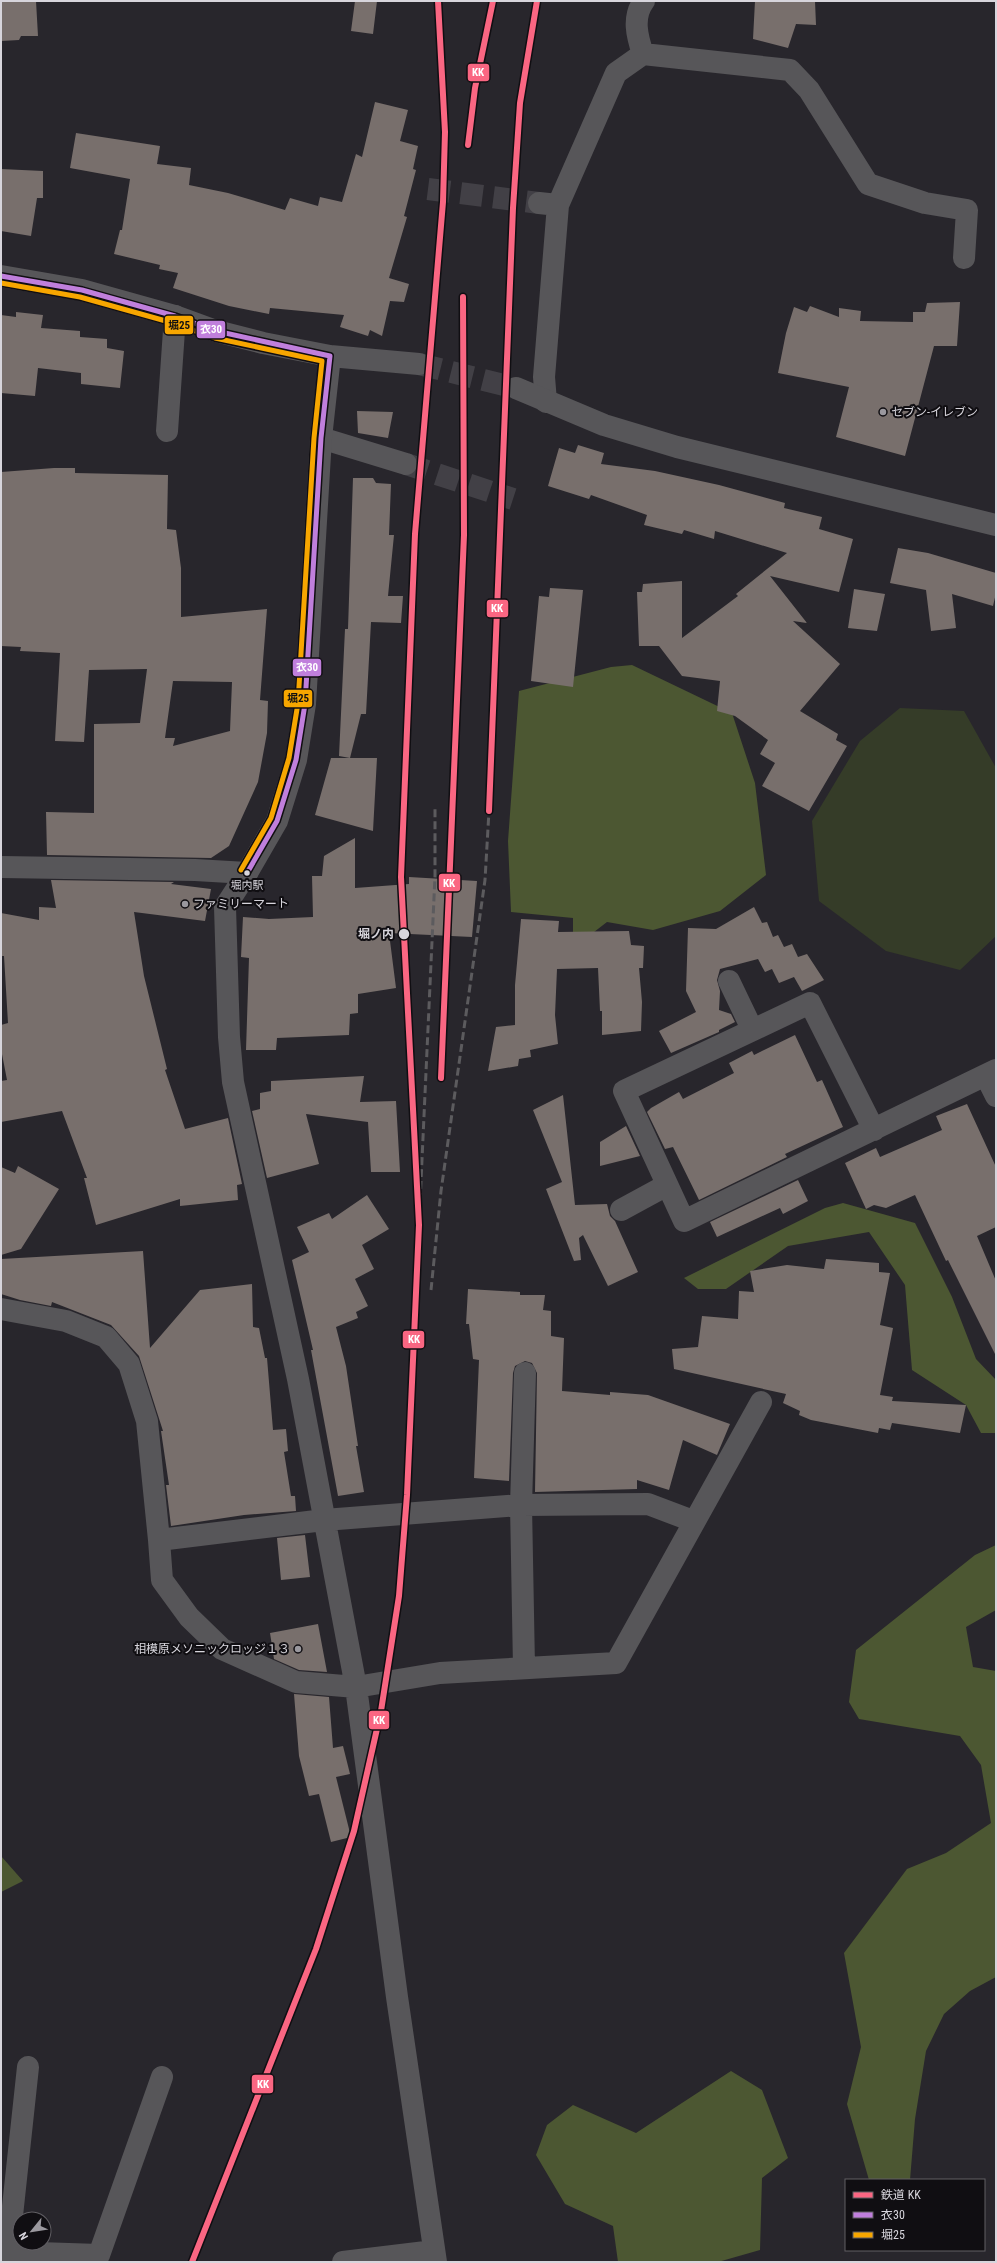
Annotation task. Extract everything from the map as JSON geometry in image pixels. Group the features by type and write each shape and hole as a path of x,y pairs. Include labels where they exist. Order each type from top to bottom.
{"street":[{"path":"643,54 638,38 636,24 639,8 644,1"},
{"path":"546,402 544,377 549,204 616,74 643,54 790,70 809,90 868,184 925,203 967,210 964,258"},
{"path":"1,276 82,290 175,316 216,331 330,356 419,364"},
{"path":"167,430 175,316"},
{"path":"330,356 321,438 305,696 296,760 277,822 225,907 229,1037 233,1082 298,1379 356,1687 397,1997 435,2256 343,2262"},
{"path":"516,388 546,402 604,425 677,447 996,525"},
{"path":"321,438 406,464"},
{"path":"1,867 195,870 247,873"},
{"path":"729,981 752,1029"},
{"path":"874,1130 810,1003 752,1029 624,1091 684,1221 874,1130 991,1073 996,1096"},
{"path":"621,1210 667,1185"},
{"path":"1,1308 66,1321 106,1336 129,1364 147,1421 162,1580 189,1617 222,1649 296,1682 356,1687 440,1673 524,1667 616,1663 693,1521 761,1402"},
{"path":"524,1667 521,1505 525,1373"},
{"path":"159,1540 324,1520 521,1505 648,1504 693,1521"},
{"path":"28,2067 7,2257 99,2255 162,2077"}],"green space":[{"path":"632,665 732,713 755,783 766,875 720,911 653,930 607,922 585,939 573,936 573,918 511,912 508,841 519,691 611,667"},
{"path":"900,708 964,711 996,768 996,936 960,970 886,951 819,901 812,821 860,741"},
{"path":"843,1203 915,1223 952,1297 976,1359 996,1380 996,1433 981,1433 966,1405 912,1370 905,1285 869,1232 788,1246 726,1289 698,1289 684,1278 825,1208"},
{"path":"996,1545 996,1610 966,1627 973,1667 996,1671 996,1977 970,1991 944,2014 926,2051 915,2119 910,2179 869,2179 847,2104 861,2047 844,1953 907,1869 946,1853 991,1823 981,1765 960,1736 859,1719 849,1702 856,1650 975,1555"},
{"path":"1,1856 23,1881 1,1892"},
{"path":"731,2071 762,2090 788,2158 762,2178 760,2250 718,2262 618,2262 613,2226 565,2204 536,2155 547,2125 573,2105 636,2133"}],"building":[{"path":"1,1 36,1 38,36 21,36 19,40 1,41"},
{"path":"355,1 377,1 373,34 351,31"},
{"path":"755,1 815,1 816,25 796,24 788,48 753,39"},
{"path":"375,102 408,110 400,141 418,146 413,169 416,170 404,216 407,217 389,278 409,284 404,302 390,301 382,336 370,330 368,336 340,327 344,315 270,308 269,314 229,306 173,288 178,273 159,269 160,265 114,254 120,230 122,230 130,179 70,168 76,133 160,146 157,164 191,168 189,185 228,193 285,210 290,198 318,206 320,197 342,202 356,154 362,157"},
{"path":"1,169 43,171 43,198 37,198 31,236 1,231"},
{"path":"960,302 957,346 934,346 905,456 836,437 849,387 778,373 786,333 794,307 807,312 810,306 839,317 839,308 861,311 860,321 913,322 913,312 925,312 927,303"},
{"path":"16,312 43,315 41,328 80,331 80,337 107,339 107,348 124,351 120,388 81,384 81,373 38,368 35,396 1,393 1,315 16,317"},
{"path":"357,411 393,412 388,438 358,433"},
{"path":"578,445 604,453 601,464 655,471 719,485 785,503 784,508 822,517 819,529 853,539 839,592 770,576 807,623 793,621 840,664 800,711 838,734 836,740 847,746 809,811 762,786 775,763 760,754 768,740 735,716 717,711 720,681 682,676 659,646 639,646 637,592 642,592 643,584 682,581 682,638 738,596 736,594 787,553 715,531 714,539 684,530 682,534 644,525 647,515 591,495 589,499 548,486 559,448 575,453"},
{"path":"75,468 75,473 168,475 167,529 176,530 181,568 181,617 267,609 260,700 268,701 267,733 258,782 229,846 211,858 47,855 46,812 94,813 94,724 140,723 147,669 89,670 84,742 55,741 60,653 20,651 21,647 1,646 1,472","holes":["173,681 232,682 230,731 173,746 175,738 165,738"]},
{"path":"353,478 373,478 376,483 391,484 389,535 394,535 388,596 403,596 401,623 371,622 366,714 361,714 350,758 339,756 345,629 348,629"},
{"path":"898,548 928,553 996,573 996,593 993,606 952,594 956,628 931,631 926,590 890,583"},
{"path":"550,588 583,590 573,687 531,681 539,596 549,597"},
{"path":"854,589 885,594 877,631 848,628"},
{"path":"331,758 377,758 373,831 315,815"},
{"path":"355,838 355,888 409,884 409,877 477,881 472,937 389,933 396,988 358,994 358,1013 350,1014 349,1035 277,1038 276,1050 246,1050 249,958 241,957 243,917 269,919 313,917 312,876 322,876 324,856"},
{"path":"51,880 174,882 171,884 211,889 205,921 134,912 144,976 167,1069 165,1070 185,1129 228,1118 242,1184 237,1185 238,1200 180,1206 180,1199 96,1225 84,1178 87,1178 62,1111 1,1122 1,1081 7,1080 1,1049 1,1025 8,1023 4,956 1,956 1,913 39,920 39,907 56,908"},
{"path":"754,907 762,923 767,922 773,937 778,935 784,947 792,944 798,957 807,954 824,980 802,991 794,977 779,983 772,969 765,972 758,959 720,969 717,980 720,991 719,1010 731,1014 735,1022 719,1030 719,1032 671,1053 659,1031 696,1012 686,991 688,928 716,929"},
{"path":"521,919 559,921 558,932 629,931 631,945 644,946 643,968 639,968 642,1002 641,1031 602,1035 602,1011 600,1011 598,968 557,969 555,1015 558,1044 530,1050 531,1057 519,1059 518,1066 488,1071 496,1027 515,1025 515,985"},
{"path":"795,1035 817,1082 822,1080 843,1127 785,1154 787,1157 699,1200 673,1147 665,1149 647,1112 651,1108 679,1092 683,1099 734,1073 729,1063 752,1051 754,1055"},
{"path":"364,1076 360,1102 396,1101 400,1172 371,1172 368,1122 306,1114 319,1164 267,1178 252,1111 260,1109 260,1093 271,1091 271,1081"},
{"path":"563,1095 575,1205 607,1204 610,1216 615,1221 638,1272 608,1286 583,1235 579,1238 581,1260 574,1261 546,1189 562,1182 533,1110"},
{"path":"967,1104 996,1167 996,1227 977,1236 996,1281 996,1356 948,1260 946,1261 915,1195 886,1208 874,1205 866,1209 845,1163 876,1148 880,1157 942,1130 936,1116"},
{"path":"626,1126 640,1156 600,1166 600,1142"},
{"path":"18,1166 59,1189 21,1249 1,1255 1,1167 15,1173"},
{"path":"798,1180 808,1201 783,1214 780,1208 717,1237 710,1222"},
{"path":"367,1195 389,1229 362,1245 374,1269 355,1279 368,1306 356,1312 358,1318 336,1327 346,1366 358,1446 356,1446 364,1492 338,1496 311,1350 313,1350 292,1260 309,1252 297,1227 329,1213 332,1219"},
{"path":"143,1251 150,1348 200,1290 252,1284 253,1327 259,1328 265,1358 267,1358 273,1430 286,1429 288,1451 284,1452 291,1496 295,1496 296,1511 244,1515 171,1526 166,1485 169,1485 161,1431 163,1431 139,1356 111,1325 52,1302 51,1306 20,1300 1,1294 1,1259"},
{"path":"826,1259 879,1263 879,1272 890,1273 880,1325 893,1328 880,1395 893,1397 892,1401 966,1405 960,1433 892,1423 890,1430 879,1428 878,1433 811,1420 799,1415 800,1411 783,1403 786,1394 674,1369 672,1349 698,1347 702,1316 738,1319 739,1291 754,1292 750,1271 787,1265 824,1269"},
{"path":"468,1289 520,1292 520,1295 545,1295 543,1310 551,1311 551,1336 564,1338 562,1391 610,1395 610,1392 648,1395 730,1424 717,1455 683,1440 669,1490 637,1480 637,1489 535,1492 537,1373 532,1363 525,1361 515,1366 513,1373 509,1481 474,1478 479,1360 473,1359 469,1324 466,1324"},
{"path":"305,1535 310,1577 281,1580 277,1538"},
{"name":"相模原メソニックロッジ１３","path":"318,1624 327,1672 299,1670 274,1659 270,1633"},
{"path":"294,1694 329,1697 333,1748 343,1746 350,1774 336,1777 351,1837 331,1842 319,1794 309,1796 299,1756"}],"tunnel":[{"path":"428,189 539,203"},
{"path":"419,364 516,388"},
{"path":"406,464 513,499"}],"railway":[{"path":"419,1225 435,876 435,806"},
{"path":"431,1290 441,1191 485,880 489,811"}],"rail line":[{"name":"KK","path":"192,2262 316,1949 354,1831 381,1711 399,1596 407,1495 419,1225 401,877 415,534 443,202 445,132 438,1"},
{"name":"KK","path":"468,145 475,88 493,1"},
{"name":"KK","path":"489,811 513,208 520,103 537,1"},
{"name":"KK","path":"441,1078 464,535 463,297"}],"transit line":[{"name":"衣30","path":"1,276 82,290 175,316 216,331 330,356 321,438 305,704 296,760 277,821 247,873"},
{"name":"堀25","path":"1,283 80,297 173,323 215,338 322,361 314,438 298,703 289,758 271,818 241,870"}],"place":[{"name":"セブン-イレブン","path":"883,412"},
{"name":"堀内駅","path":"247,873"},
{"name":"ファミリーマート","path":"185,904"},
{"name":"堀ノ内","path":"404,934"},
{"name":"相模原メソニックロッジ１３","path":"298,1649"}]}
